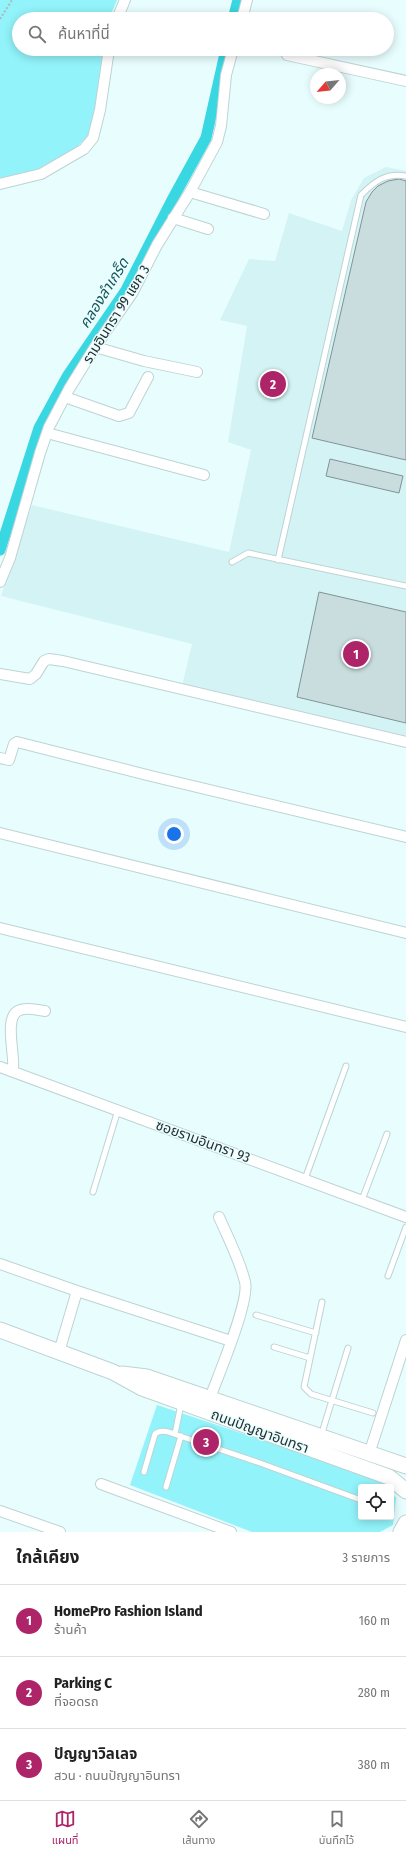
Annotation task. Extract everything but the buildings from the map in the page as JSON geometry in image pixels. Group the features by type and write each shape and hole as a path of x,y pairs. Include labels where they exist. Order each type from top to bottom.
{"main road":[{"name":"ถนนปัญญาอินทรา","path":"0,1330 113,1372 142,1388 181,1403 389,1477 405,1491"},
{"name":"ถนนปัญญาอินทรา","path":"113,1372 147,1377 406,1466"},
{"path":"401,1532 406,1522"}],"street":[{"path":"120,12 126,0"},
{"path":"244,12 247,0"},
{"path":"0,184 41,174 84,149 93,138 100,110 108,56"},
{"name":"รามอินทรา 99 แยก 3","path":"0,582 23,514 47,433 65,397 95,347 114,322 133,292 157,245 190,192 217,142 221,126 226,75 231,56"},
{"path":"293,56 406,81"},
{"path":"190,192 264,214"},
{"path":"174,218 208,229"},
{"path":"95,347 144,361 197,372"},
{"path":"65,397 119,416 125,416 129,413 148,377"},
{"path":"47,433 204,475"},
{"path":"0,674 30,679 36,674 44,661 49,659 63,661 406,742"},
{"path":"0,758 9,760 14,744 17,742 406,837"},
{"path":"0,833 406,934"},
{"path":"0,928 406,1027"},
{"path":"11,1071 14,1061 10,1026 16,1012 20,1010 44,1011"},
{"name":"ซอยรามอินทรา 93","path":"0,1067 406,1216"},
{"path":"210,1398 231,1341 245,1296 246,1283 219,1217"},
{"path":"0,1264 231,1341"},
{"path":"59,1352 77,1290"},
{"path":"369,1454 406,1340"},
{"path":"101,1484 231,1532"},
{"path":"0,1512 60,1532"}],"lane":[{"path":"278,560 361,195 374,182 396,173 406,176"},
{"path":"232,562 248,553 406,586"},
{"path":"305,1179 346,1066"},
{"path":"93,1192 118,1110"},
{"path":"362,1200 387,1134"},
{"path":"388,1276 406,1227"},
{"path":"322,1302 304,1387 310,1394 373,1413"},
{"path":"256,1315 316,1333"},
{"path":"274,1347 310,1358"},
{"path":"321,1437 348,1348"},
{"path":"175,1434 181,1403"},
{"path":"144,1472 155,1434 163,1431 260,1463 358,1499"},
{"path":"166,1487 181,1436"}],"path":[{"path":"0,19 12,0"}],"shaded area":[{"path":"0,0 117,0 112,12 12,12 12,56 103,56 92,131 73,150 62,157 38,169 0,180"},
{"path":"386,167 406,171 406,740 182,686 192,644 1,596 32,505 229,552 251,450 228,442 247,326 220,320 249,259 275,261 289,213 342,231 351,200 364,178"},
{"path":"157,1405 379,1479 383,1484 358,1484 358,1520 394,1520 393,1525 380,1532 252,1532 130,1485"},
{"path":"394,1496 396,1498 394,1516"}],"waterway":[{"name":"คลองลำเกร็ด","path":"235,12 238,0"},
{"name":"คลองลำเกร็ด","path":"0,550 39,428 68,375 126,290 172,200 206,138 224,56"}],"place":[{"name":"Parking C","path":"273,384"},
{"name":"HomePro Fashion Island","path":"356,654"},
{"name":"ปัญญาวิลเลจ","path":"206,1442"}]}
